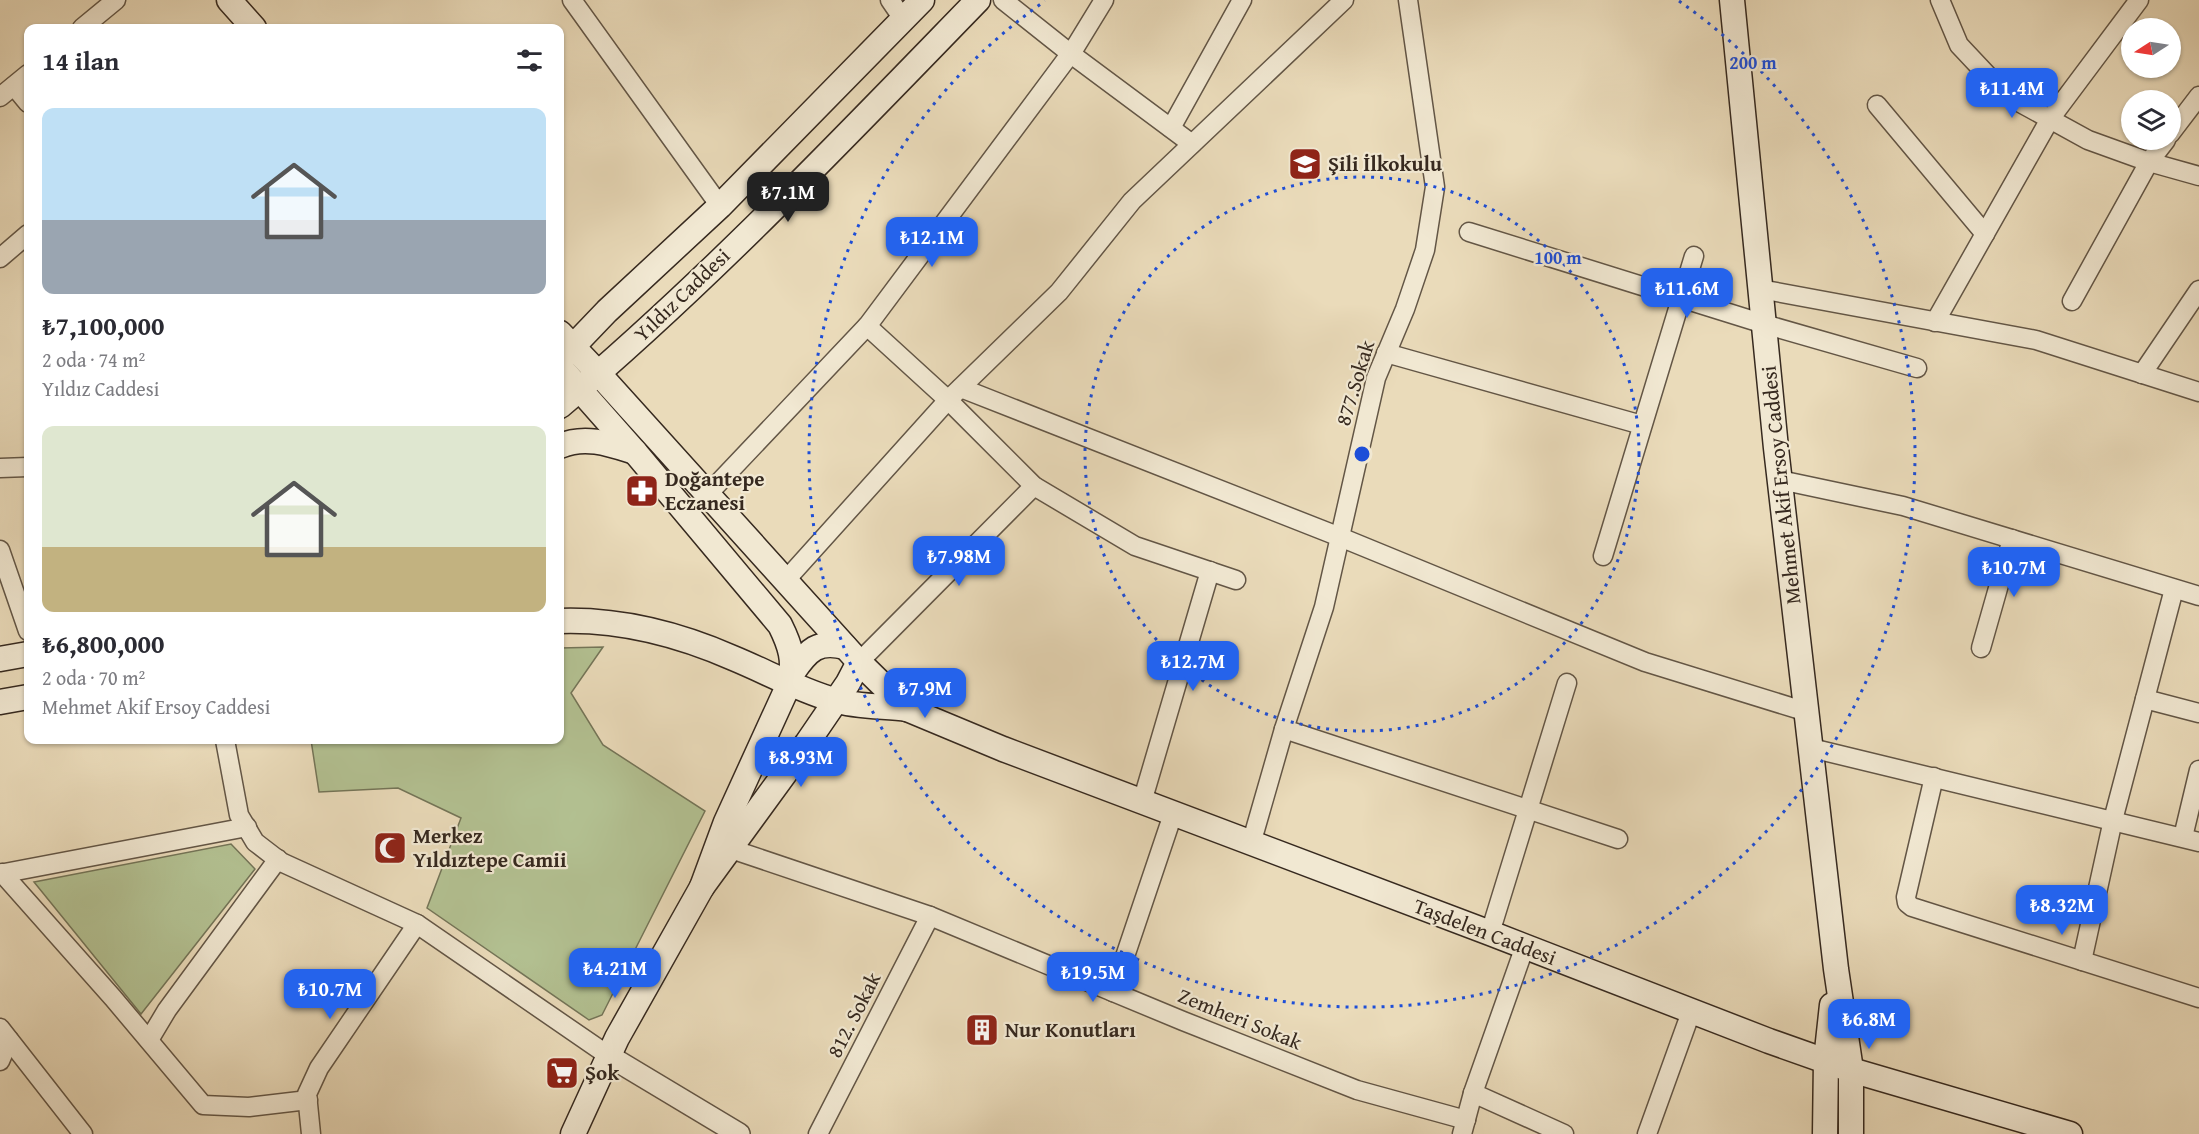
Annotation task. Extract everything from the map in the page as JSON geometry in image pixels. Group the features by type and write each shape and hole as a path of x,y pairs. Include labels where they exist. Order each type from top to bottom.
{"main road":[{"path":"229,0 250,24"},
{"name":"Yıldız Caddesi","path":"564,347 607,311 720,206 897,9 922,0"},
{"name":"Yıldız Caddesi","path":"564,403 599,374 806,177 978,0"},
{"name":"Mehmet Akif Ersoy Caddesi","path":"1732,0 1780,480 1836,969 1851,1070 1851,1134"},
{"path":"564,347 599,374 852,654 907,709"},
{"path":"564,372 635,452 780,625 789,642 791,678"},
{"path":"564,444 584,440 601,442 635,452"},
{"path":"564,621 609,622 663,633 791,678 836,701 907,709"},
{"path":"702,887 726,822 791,678 805,654 820,645 833,644 852,654"},
{"path":"573,1134 609,1056 702,887 836,701 852,654"},
{"path":"0,658 24,655"},
{"path":"0,702 24,698"},
{"name":"Taşdelen Caddesi","path":"907,709 1003,749 1251,844 1851,1070 2070,1134"},
{"name":"Mehmet Akif Ersoy Caddesi","path":"1825,1134 1826,1060 1836,969"}],"street":[{"path":"87,24 116,0"},
{"path":"572,0 720,206"},
{"path":"1003,0 1192,144"},
{"path":"707,495 867,326 1071,54 1104,0"},
{"path":"1171,128 1242,0"},
{"path":"785,581 955,394 1059,292 1132,201 1344,0"},
{"name":"877.Sokak","path":"1251,844 1284,729 1324,607 1376,378 1405,309 1425,250 1435,187 1408,0"},
{"path":"1940,0 1959,45 2006,95 2088,140 2199,176"},
{"path":"1935,321 2050,119 2139,0"},
{"path":"14,85 24,98"},
{"path":"2181,120 2199,96"},
{"path":"1877,105 1985,234"},
{"path":"2072,301 2159,150"},
{"path":"1469,232 1764,324 1917,368"},
{"path":"0,258 24,237"},
{"path":"1603,556 1694,256"},
{"path":"1760,289 2036,340 2199,392"},
{"path":"2142,374 2199,290"},
{"path":"867,326 955,394 1034,486 1135,546 1236,580"},
{"path":"1386,353 1642,425"},
{"path":"955,394 1340,537 1645,662 1807,712"},
{"path":"0,468 24,467"},
{"path":"1780,480 1904,506 2199,596"},
{"path":"852,654 1034,486"},
{"path":"1981,648 2012,539"},
{"path":"0,550 24,619"},
{"path":"1142,802 1210,571"},
{"path":"2082,961 2113,820 2174,589"},
{"path":"1490,933 1567,683"},
{"path":"2145,699 2199,713"},
{"path":"1284,729 1618,839"},
{"path":"226,744 239,814 255,842 278,859 417,924 609,1056 730,1132"},
{"path":"1811,748 2191,840 2199,770"},
{"path":"1934,777 1906,897 1907,903 1912,907 2199,998"},
{"path":"1113,992 1173,814"},
{"path":"1,873 247,827"},
{"name":"Zemheri Sokak","path":"731,849 930,916 1357,1090 1464,1127"},
{"path":"149,1040 167,1010 278,859"},
{"path":"1,873 149,1040 202,1105 249,1107 308,1100"},
{"name":"812. Sokak","path":"818,1134 930,916"},
{"path":"311,1134 307,1094 319,1068 417,924"},
{"path":"1464,1127 1473,1093 1526,946"},
{"path":"1647,1134 1691,1011"},
{"path":"0,1060 5,1034"},
{"path":"5,1034 83,1134"},
{"path":"1473,1093 1564,1134"}],"green space":[{"path":"603,647 571,693 603,745 705,811 602,1015 589,1020 427,908 461,818 398,788 319,792 312,744 564,744 564,648"},
{"path":"231,844 255,869 141,1014 34,882"}],"place":[{"name":"Şili İlkokulu","path":"1305,164"},
{"name":"Doğantepe Eczanesi","path":"642,491"},
{"name":"Merkez Yıldıztepe Camii","path":"390,848"},
{"name":"Nur Konutları","path":"982,1030"},
{"name":"Şok","path":"562,1073"}]}
